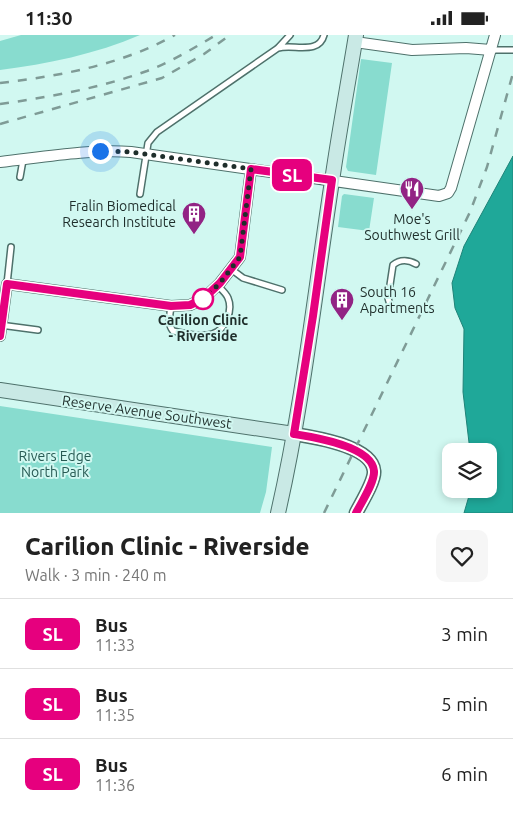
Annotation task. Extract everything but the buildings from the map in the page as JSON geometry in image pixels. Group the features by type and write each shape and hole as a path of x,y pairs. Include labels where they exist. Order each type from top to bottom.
{"main road":[{"path":"278,513 294,434 355,38"},
{"name":"Reserve Avenue Southwest","path":"0,390 294,434"}],"street":[{"path":"0,161 110,151 439,196 448,193 451,189 495,35"},
{"path":"355,38 412,50 466,48 491,50"},
{"path":"0,336 3,288 171,306 190,305 203,299 218,285 240,257 251,169"},
{"path":"294,434 330,441 364,456 371,462 374,471 372,481 356,513"}],"lane":[{"path":"140,194 148,143 157,132 278,48 290,35"},
{"path":"278,48 286,46 316,47 322,42 324,35"},
{"path":"491,50 513,50"},
{"path":"20,177 23,159"},
{"path":"3,288 11,247"},
{"path":"394,308 390,305 388,298 393,265 396,262 406,260 416,264"},
{"path":"231,269 243,278 282,290"},
{"path":"171,306 170,327 173,331 196,335 213,334 224,325 229,308 227,295 218,285"},
{"path":"1,325 38,330"}],"green space":[{"path":"21,35 140,35 106,48 71,57 36,65 0,70 0,41"},
{"path":"361,59 392,63 376,175 348,171 346,167"},
{"path":"344,194 374,198 369,231 338,227 342,196"},
{"name":"Rivers Edge North Park","path":"0,406 272,447 266,492 260,513 0,513"}],"shaded area":[{"path":"513,156 513,513 464,513 468,498 497,498 497,443 469,443 463,392 464,329 455,308 452,283 464,246"}],"railway":[{"path":"0,83 68,73 112,62 175,35"},
{"path":"0,104 75,91 129,77 182,55 216,35"},
{"path":"0,124 162,78 204,54 230,35"},
{"path":"324,513 470,212 487,167 513,73"}],"bus line":[{"name":"SL","path":"0,336 7,284 171,306 190,305 203,299 220,283 240,257 251,169 332,180 294,434 338,443 364,456 371,462 374,471 372,481 356,513"}],"place":[{"name":"Moe's Southwest Grill","path":"412,210"},
{"name":"Fralin Biomedical Research Institute","path":"194,235"},
{"name":"Carilion Clinic - Riverside","path":"203,299"},
{"name":"South 16 Apartments","path":"342,321"}],"route":[{"path":"100,151 131,152 251,169 240,257 220,283 203,299"}]}
